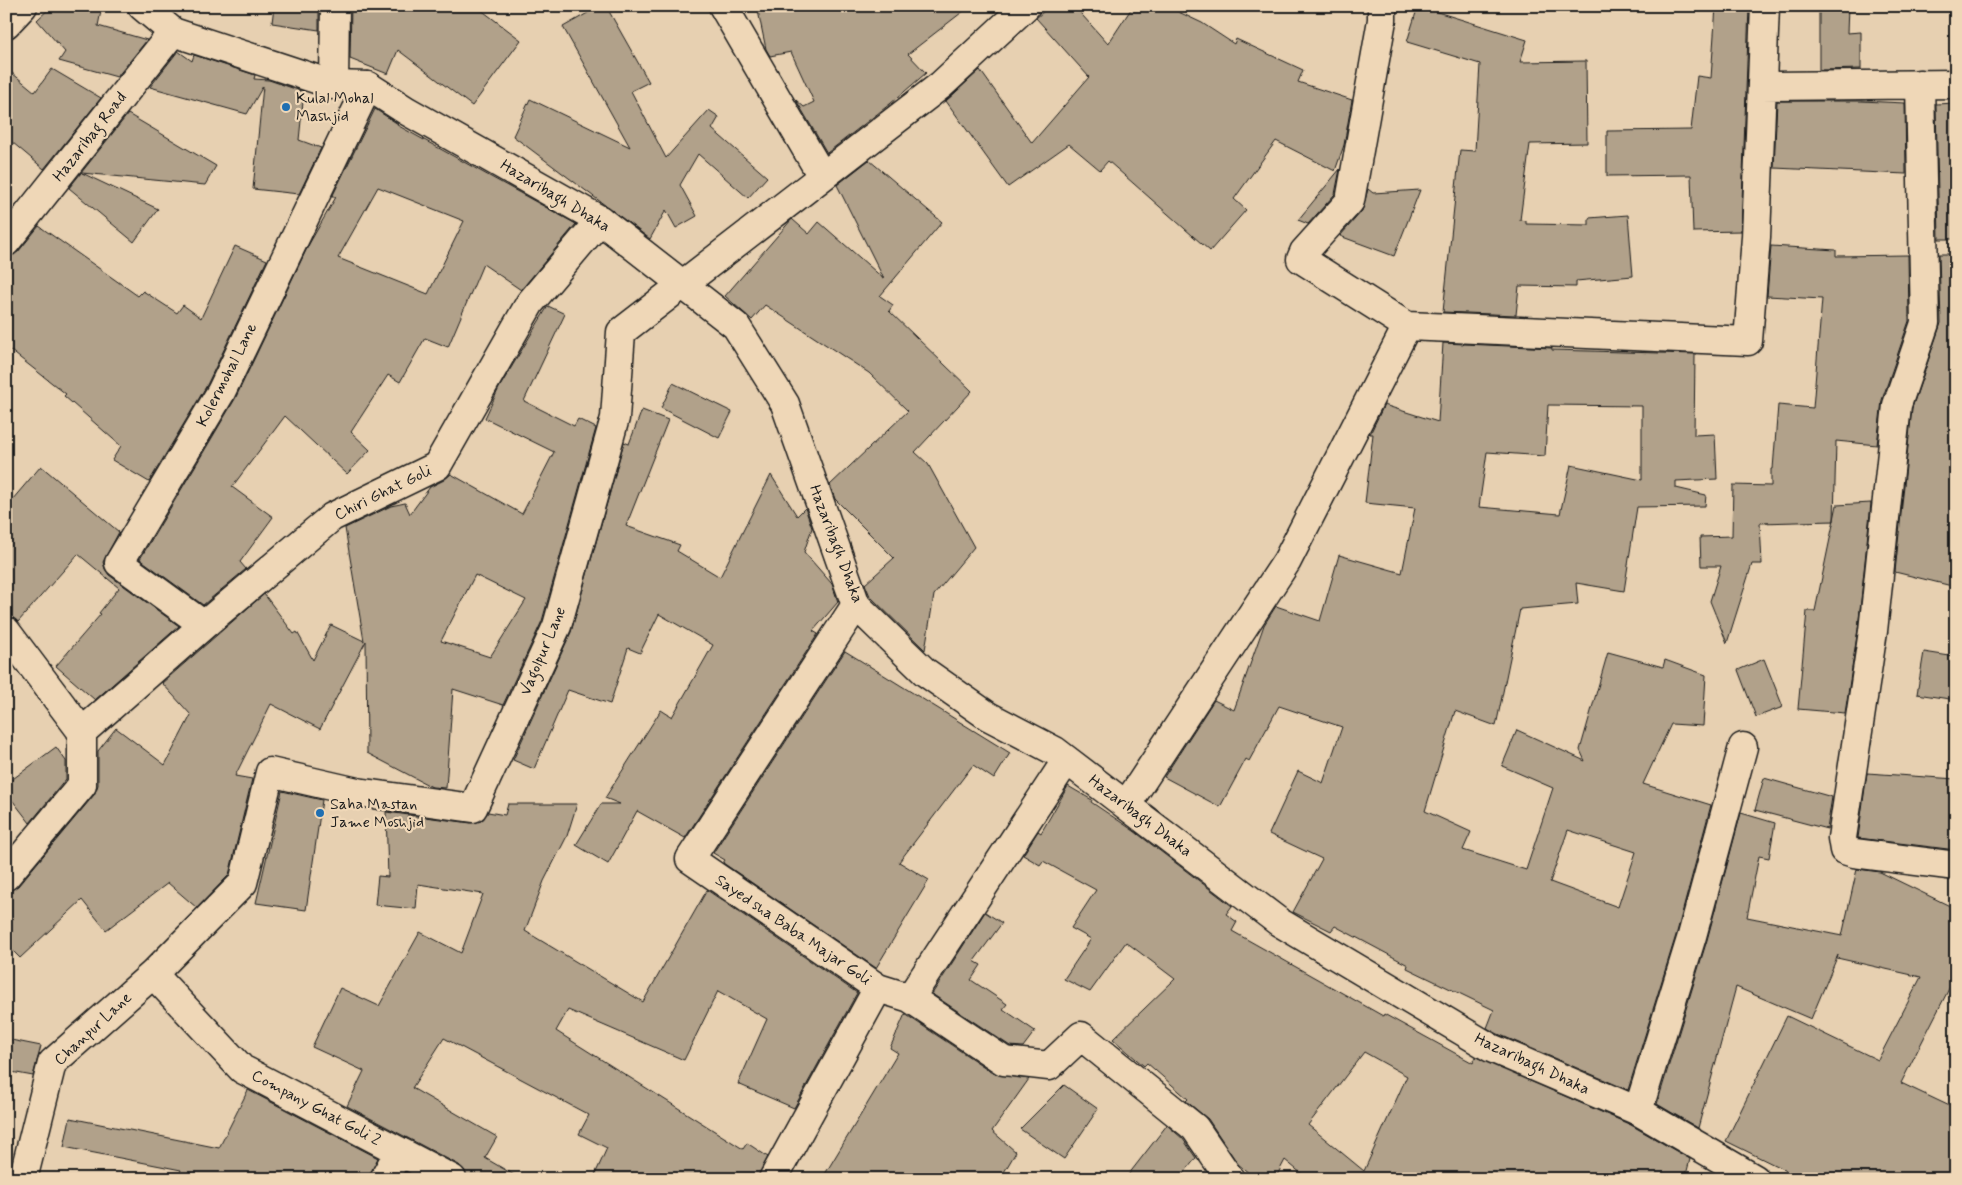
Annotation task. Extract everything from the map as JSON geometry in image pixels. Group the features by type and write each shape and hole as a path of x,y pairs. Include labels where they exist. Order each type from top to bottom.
{"street":[{"path":"6,24 23,6"},
{"path":"142,6 173,32 334,85 368,86"},
{"path":"334,85 335,6"},
{"path":"723,6 822,176"},
{"path":"681,284 941,85 1026,6"},
{"path":"1382,6 1382,20 1350,201 1304,252 1301,259 1407,326 1748,341 1756,238 1765,6"},
{"name":"Hazaribag Road","path":"6,242 173,32"},
{"path":"1920,84 1925,323 1897,405 1873,631 1842,838 1844,850 1854,853 1956,866"},
{"path":"1762,86 1956,84"},
{"name":"Hazaribagh Dhaka","path":"368,86 407,111 600,220 736,326 785,404 856,605 925,672 988,716 1055,751 1066,761 1128,804 1279,922 1491,1048 1638,1111 1753,1178"},
{"name":"Kolermohal Lane","path":"204,625 119,563 220,392 368,86"},
{"name":"Chiri Ghat Goli","path":"82,732 204,625 332,517 437,466 530,303 600,220"},
{"name":"Vagolpur Lane","path":"270,772 357,792 473,808 557,626 615,418 621,332 681,284"},
{"path":"1128,804 1287,560 1407,326"},
{"name":"Sayed sha Baba Majar Goli","path":"856,605 690,859 878,988 910,998 1004,1061 1048,1066 1081,1036 1194,1128 1230,1179"},
{"path":"6,631 82,732 82,785 6,876"},
{"path":"1638,1111 1692,936 1743,747"},
{"path":"910,998 1066,761"},
{"name":"Chanpur Lane","path":"23,1179 52,1063 153,974 243,883 270,772"},
{"name":"Company Ghat Goli 2","path":"153,974 242,1069 452,1179"},
{"path":"773,1179 878,988"},
{"path":"384,1179 399,1151"}],"building":[{"path":"52,6 102,6 98,26 147,40 117,77 59,61 65,52 37,20"},
{"path":"274,6 319,6 319,30 272,23"},
{"path":"351,6 476,6 521,40 472,106 398,50 388,74 350,59"},
{"path":"600,6 606,6 649,82 631,91 666,158 709,110 719,117 712,129 767,177 748,198 698,154 680,185 697,216 676,228 666,210 650,239 513,136 530,99 630,147 563,27"},
{"path":"757,6 970,6 908,54 926,73 827,153 796,100 804,107 814,102 791,52 770,56 766,49"},
{"path":"1050,6 1074,6 1108,44 1133,6 1166,6 1202,23 1234,44 1236,39 1303,70 1298,82 1352,100 1344,145 1335,171 1276,141 1234,199 1246,210 1210,251 1108,161 1100,170 1069,144 1008,187 946,101 980,70 1032,143 1089,77 1036,18"},
{"path":"1418,6 1527,40 1520,62 1586,61 1587,143 1530,144 1520,220 1526,221 1526,224 1589,225 1589,218 1628,215 1633,276 1576,281 1576,287 1519,286 1516,315 1443,312 1460,150 1475,151 1480,64 1407,42"},
{"path":"1716,6 1749,6 1741,231 1693,232 1691,175 1607,176 1607,131 1691,130 1697,76 1711,78"},
{"path":"1819,6 1848,6 1847,33 1861,32 1861,69 1819,70"},
{"path":"178,51 192,61 194,55 255,75 254,79 269,80 304,92 299,140 321,148 299,194 253,189 263,86 247,114 150,87"},
{"path":"6,68 35,92 52,69 101,98 44,169 6,137"},
{"path":"1777,101 1905,103 1906,174 1774,168"},
{"path":"1956,103 1956,239 1939,239 1936,104"},
{"path":"375,109 397,125 576,224 521,290 483,264 448,347 425,338 400,382 388,375 351,432 370,450 347,474 285,416 232,487 273,517 240,562 246,569 203,605 140,559 235,399 309,244 336,197 332,197","holes":["378,187 464,221 428,294 338,258"]},
{"path":"128,114 216,166 205,185 82,173 158,209 134,242 69,188"},
{"path":"869,160 942,222 880,296 893,305 889,311 972,391 915,452 928,464 974,547 934,595 925,650 870,596 865,584 894,558 835,499 830,485 908,411 869,373 765,305 752,320 725,296 792,219 809,234 819,222 884,279 837,185"},
{"path":"1340,169 1335,194 1308,224 1298,220"},
{"path":"1368,189 1373,193 1420,190 1394,256 1340,236 1362,211"},
{"path":"39,226 138,296 143,291 177,313 183,305 201,318 235,246 267,260 207,385 149,482 112,460 121,446 64,396 66,394 6,347 6,257 18,252"},
{"path":"1771,246 1836,250 1836,256 1908,255 1909,321 1882,400 1877,445 1836,441 1834,521 1760,523 1762,564 1752,564 1727,643 1710,601 1721,566 1701,566 1700,537 1732,536 1733,485 1771,486 1778,405 1813,408 1822,299 1767,296"},
{"path":"1939,254 1956,254 1956,587 1895,572 1912,408 1941,323"},
{"path":"548,306 565,314 524,401 574,426 578,419 596,428 542,621 503,705 453,689 446,788 432,787 367,753 366,641 320,729 271,704 235,776 252,779 229,875 197,908 168,883 106,930 82,900 20,958 6,944 6,891 18,886 94,795 98,785 98,751 116,728 165,765 191,715 162,683 264,594 294,634 297,632 313,660 331,625 364,641 345,528 391,506 405,503 410,514 430,487 451,474 522,514 554,452 485,418 499,388","holes":["475,575 526,600 490,657 441,641"]},
{"path":"1443,343 1552,348 1552,350 1695,354 1694,435 1715,434 1717,479 1676,481 1676,488 1706,495 1705,506 1637,507 1624,591 1576,583 1578,604 1520,609 1496,726 1455,711 1425,811 1471,832 1463,850 1526,870 1553,788 1502,766 1517,730 1585,761 1580,750 1608,652 1663,667 1665,660 1706,675 1703,726 1671,724 1643,784 1711,805 1677,932 1628,1090 1498,1034 1487,1028 1494,1010 1407,968 1408,965 1335,926 1331,931 1293,912 1322,859 1269,834 1298,771 1323,783 1342,727 1279,706 1249,761 1246,759 1220,807 1164,777 1214,700 1234,710 1264,625 1276,606 1320,621 1339,555 1402,573 1415,508 1365,503 1373,434 1370,434 1384,405 1438,422","holes":["1548,405 1642,406 1642,480 1571,465 1560,514 1479,507 1487,452 1545,456","1568,830 1636,852 1618,907 1550,882"]},
{"path":"673,383 732,412 719,438 661,408"},
{"path":"642,410 668,420 626,526 680,545 677,551 720,577 771,475 797,516 805,508 812,528 804,552 832,584 838,602 813,631 818,634 685,838 637,811 608,864 576,845 601,804 620,804 605,798 661,710 672,717 713,645 659,614 640,653 628,648 610,704 568,690 534,769 513,760 571,632 624,442 629,444"},
{"path":"41,466 119,532 103,562 109,575 179,626 95,700 56,666 101,614 99,613 119,588 78,554 18,622 6,616 6,507"},
{"path":"1871,503 1858,629 1845,713 1798,709 1807,611 1815,611 1837,505"},
{"path":"845,651 1010,753 994,779 973,765 899,862 929,880 876,968 723,863 725,860 713,853"},
{"path":"1924,652 1956,657 1956,700 1917,694"},
{"path":"1764,659 1783,707 1756,717 1738,670"},
{"path":"56,747 66,761 66,779 30,823 6,792 6,784"},
{"path":"1867,773 1956,779 1956,850 1858,838"},
{"path":"1764,778 1832,797 1827,829 1755,810"},
{"path":"1068,786 1092,800 1091,802 1134,831 1232,906 1226,914 1237,922 1232,931 1383,1016 1384,1014 1473,1063 1476,1057 1631,1125 1690,1159 1685,1179 1308,1179 1285,1160 1275,1179 1256,1179 1238,1164 1208,1119 1186,1101 1188,1099 1147,1063 1144,1066 1113,1039 1175,979 1126,942 1090,992 1064,979 1091,939 1071,928 1096,890 1043,861 1040,865 1023,855 1038,831 1041,833","holes":["1364,1052 1407,1076 1364,1171 1308,1125"]},
{"path":"282,791 322,800 306,910 256,903"},
{"path":"508,804 577,804 567,836 544,881 525,931 643,1002 707,890 857,993 794,1108 738,1084 767,1019 718,991 684,1060 568,1010 556,1031 743,1149 747,1143 768,1157 757,1179 593,1179 607,1148 579,1134 589,1115 444,1038 412,1088 497,1137 485,1158 521,1179 468,1179 465,1171 459,1165 347,1106 364,1071 312,1047 340,988 379,1006 420,932 461,953 483,894 418,884 416,909 375,905 378,876 388,877 386,812 471,823 481,821 488,812 505,815"},
{"path":"1741,813 1775,823 1769,858 1759,856 1747,917 1842,936 1857,869 1880,872 1956,909 1956,975 1901,1083 1956,1109 1956,1179 1803,1179 1726,1141 1787,1016 1878,1060 1921,977 1837,958 1838,955 1811,1019 1736,987 1698,1128 1657,1104 1707,940"},
{"path":"985,912 1002,923 974,961 981,965 971,980 1007,1004 1003,1009 1035,1031 1023,1047 1010,1046 932,994"},
{"path":"905,1014 995,1074 1029,1079 992,1131 1016,1152 1000,1179 822,1179 898,1053 890,1048"},
{"path":"6,1039 41,1046 33,1076 6,1071"},
{"path":"1064,1085 1098,1109 1064,1159 1020,1129"},
{"path":"248,1090 378,1158 368,1179 178,1179 181,1170 64,1147 70,1118 219,1148"},
{"path":"1167,1125 1183,1139 1196,1158 1179,1179 1125,1179"}],"place":[{"name":"Kulal Mohal Mashjid","path":"286,107"},
{"name":"Saha Mastan Jame Moshjid","path":"320,813"}]}
